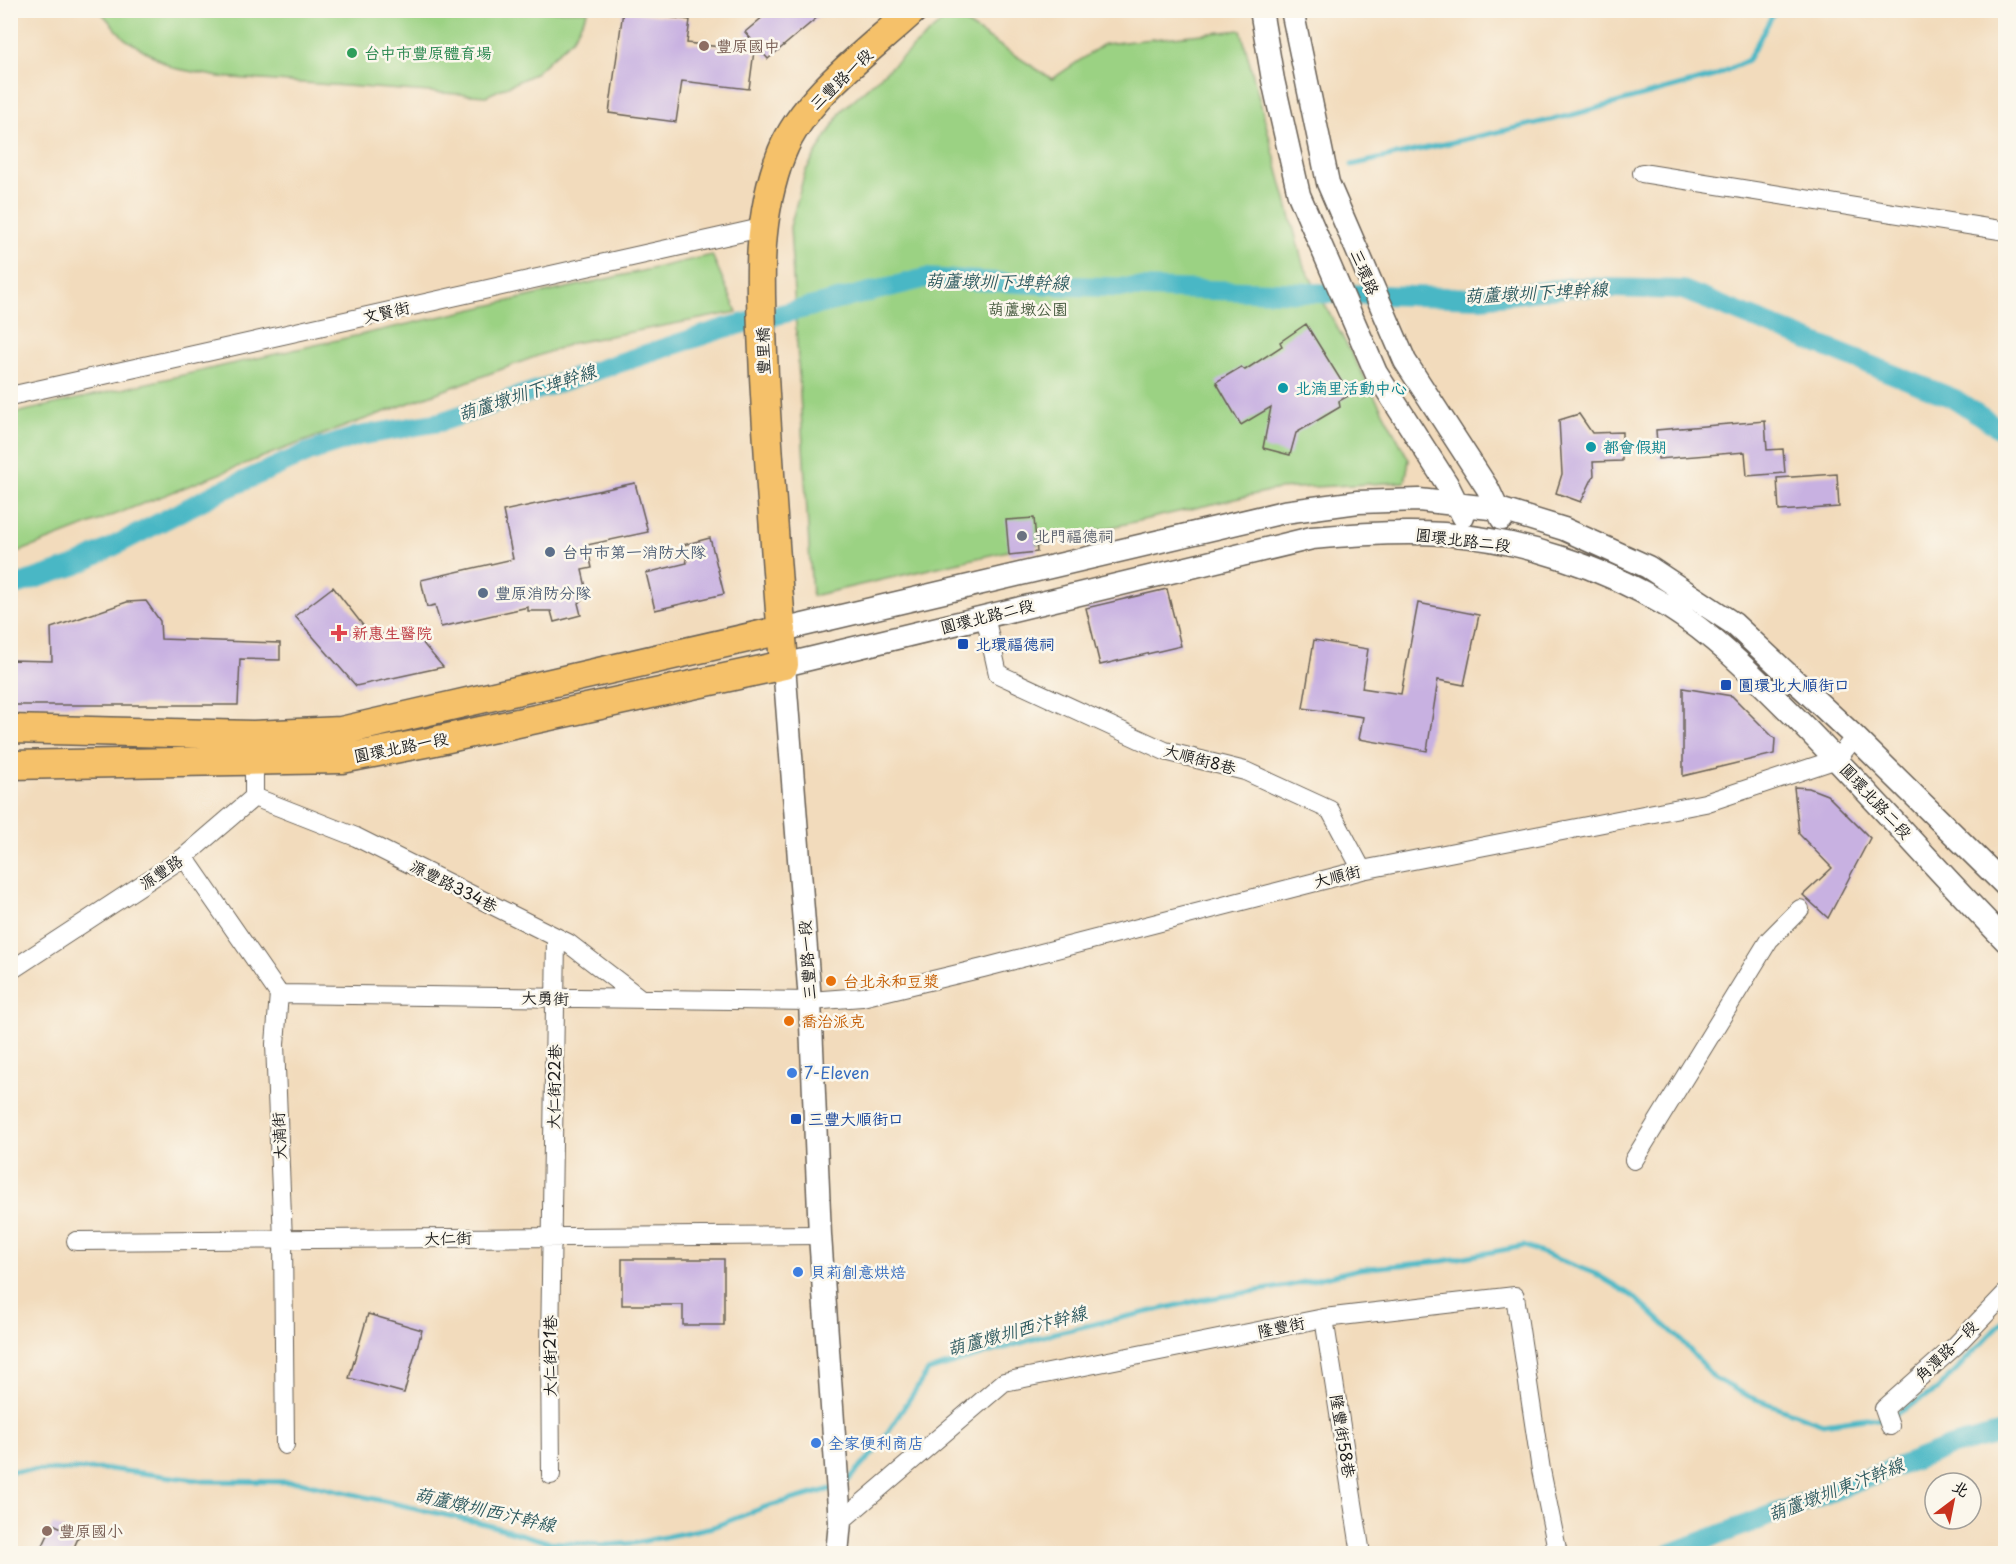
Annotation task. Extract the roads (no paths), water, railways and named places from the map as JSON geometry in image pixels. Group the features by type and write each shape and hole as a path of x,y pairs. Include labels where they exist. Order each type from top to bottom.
{"main road":[{"name":"三豐路一段","path":"760,262 761,228 782,152 807,110 913,10"},
{"name":"豐里橋","path":"760,262 767,439"},
{"name":"三豐路一段","path":"767,439 784,665"},
{"name":"圓環北路一段","path":"10,765 254,748 341,731 782,630"},
{"name":"圓環北路一段","path":"10,729 254,748 342,759 442,740 784,665"}],"street":[{"path":"1262,15 1292,13"},
{"name":"三環路","path":"1292,13 1328,183 1405,360 1499,509 1511,545"},
{"name":"三環路","path":"1262,15 1299,195 1376,373 1460,506 1470,538"},
{"path":"1642,173 2006,231"},
{"name":"文賢街","path":"10,396 761,228"},
{"name":"圓環北路二段","path":"782,630 1284,512 1358,502 1419,500 1499,509 1591,539 1677,584 1734,624 1855,737 2006,886"},
{"name":"圓環北路二段","path":"784,665 1312,538 1381,532 1445,534 1511,545 1568,560 1602,573 1667,606 1738,660 1837,759 2006,941"},
{"name":"大順街8巷","path":"986,616 998,674 1165,752 1245,771 1330,810 1362,870"},
{"name":"三豐路一段","path":"784,665 810,1001 820,1235 840,1522 837,1554"},
{"path":"1837,759 1855,737"},
{"path":"254,748 254,797"},
{"name":"大順街","path":"810,1001 862,997 972,971 1362,870 1705,803 1837,759"},
{"name":"源豐路","path":"10,971 184,857 254,797"},
{"name":"源豐路334巷","path":"254,797 356,837 568,943 641,999"},
{"path":"184,857 279,994"},
{"path":"1634,1160 1770,940 1800,909"},
{"name":"大仁街22巷","path":"552,1237 556,937"},
{"name":"大勇街","path":"279,994 810,1001"},
{"name":"大湳街","path":"279,994 275,1044 284,1240 285,1445"},
{"name":"大仁街","path":"76,1241 820,1235"},
{"name":"大仁街21巷","path":"551,1475 552,1237"},
{"name":"角潭路一段","path":"1887,1417 2006,1293"},
{"name":"隆豐街","path":"840,1522 1004,1382 1324,1318 1515,1296 1541,1470 1558,1554"},
{"name":"隆豐街58巷","path":"1324,1318 1361,1554"}],"waterway":[{"path":"1352,165 1572,115 1715,76 1748,60 1772,16 1780,10"},
{"name":"葫蘆墩圳下埤幹線","path":"10,587 77,565 219,492 309,452 358,436 440,422 725,328 926,278 1071,286 1482,298 1573,287 1683,290 1955,399 2006,433"},
{"name":"葫蘆燉圳西汴幹線","path":"843,1486 876,1450 928,1371 1054,1333 1201,1300 1287,1286 1359,1269 1443,1261 1524,1246 1596,1274 1634,1297 1681,1340 1714,1378 1750,1397 1823,1424 1866,1418 1885,1420 1937,1390 2006,1318"},
{"name":"葫蘆墩圳東汴幹線","path":"1669,1554 1949,1447 2006,1432"},
{"name":"葫蘆燉圳西汴幹線","path":"10,1471 109,1469 204,1481 300,1482 485,1524 548,1542 606,1545 635,1543 713,1527 765,1507 831,1489"}],"place":[{"name":"豐原國中","path":"704,46"},
{"name":"台中市豐原體育場","path":"352,53"},
{"name":"北湳里活動中心","path":"1283,388"},
{"name":"都會假期","path":"1591,447"},
{"name":"北門福德祠","path":"1022,536"},
{"name":"台中市第一消防大隊","path":"550,552"},
{"name":"豐原消防分隊","path":"483,593"},
{"name":"新惠生醫院","path":"339,633"},
{"name":"北環福德祠","path":"963,644"},
{"name":"圓環北大順街口","path":"1726,685"},
{"name":"台北永和豆漿","path":"831,981"},
{"name":"喬治派克","path":"789,1021"},
{"name":"7-Eleven","path":"792,1073"},
{"name":"三豐大順街口","path":"796,1119"},
{"name":"貝莉創意烘焙","path":"798,1272"},
{"name":"全家便利商店","path":"816,1443"},
{"name":"豐原國小","path":"47,1531"}],"park label":[{"name":"葫蘆墩公園","path":"1028,309"}]}
